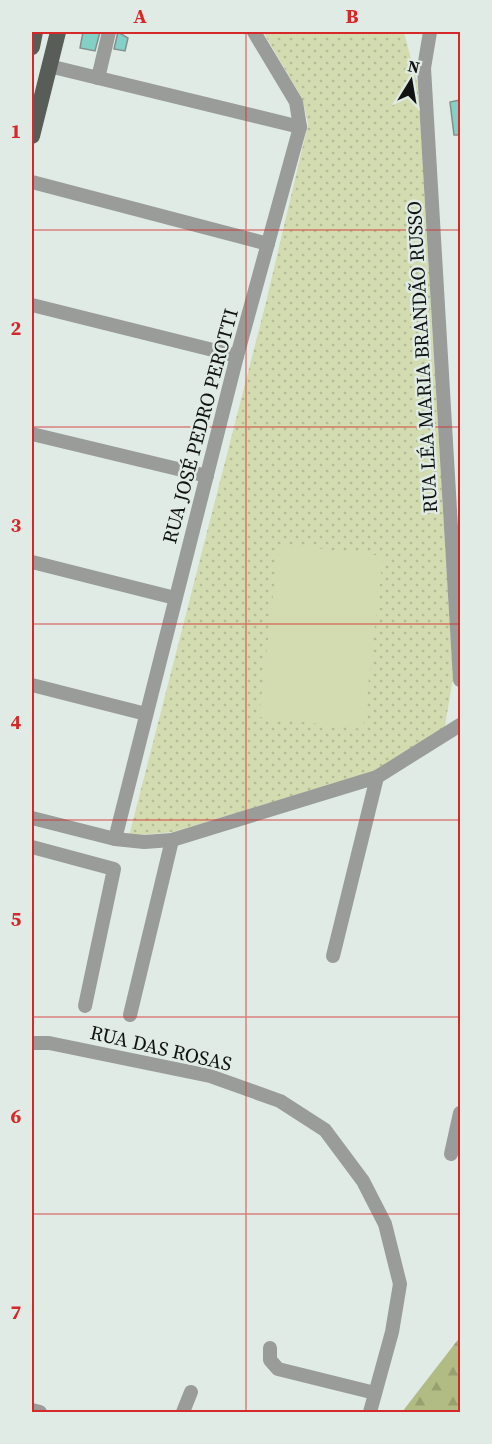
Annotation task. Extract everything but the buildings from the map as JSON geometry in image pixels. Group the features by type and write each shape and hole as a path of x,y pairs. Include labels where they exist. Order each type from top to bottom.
{"main road":[{"path":"32,47 35,32"},
{"path":"32,136 36,104 58,32"}],"street":[{"path":"98,78 109,32"},
{"name":"RUA JOSÉ PEDRO PEROTTI","path":"115,839 237,356 300,127 296,102 254,32"},
{"name":"RUA LÉA MARIA BRANDÃO RUSSO","path":"430,32 424,68 460,680"},
{"path":"49,66 300,127"},
{"path":"32,182 268,244"},
{"path":"32,305 237,356"},
{"path":"32,434 207,476"},
{"path":"32,562 175,598"},
{"path":"32,685 146,714"},
{"path":"32,818 115,839 144,842 172,840 377,777 460,726"},
{"path":"333,956 377,777"},
{"path":"130,1015 172,840"},
{"path":"32,847 114,869 85,1006"},
{"name":"RUA DAS ROSAS","path":"32,1042 49,1042 210,1076 280,1101 325,1130 363,1181 379,1213 400,1284 392,1332 370,1413"},
{"path":"451,1154 460,1113"},
{"path":"270,1348 270,1360 273,1365 285,1372 375,1393"},
{"path":"183,1413 191,1392"},
{"path":"32,1410 40,1413"}],"green space":[{"path":"263,32 404,32 418,86 453,678 444,732 376,771 173,832 129,836 266,302 308,124 302,98"},
{"path":"279,544 383,556 363,729 259,717"},
{"path":"460,1337 460,1412 402,1412"}]}
